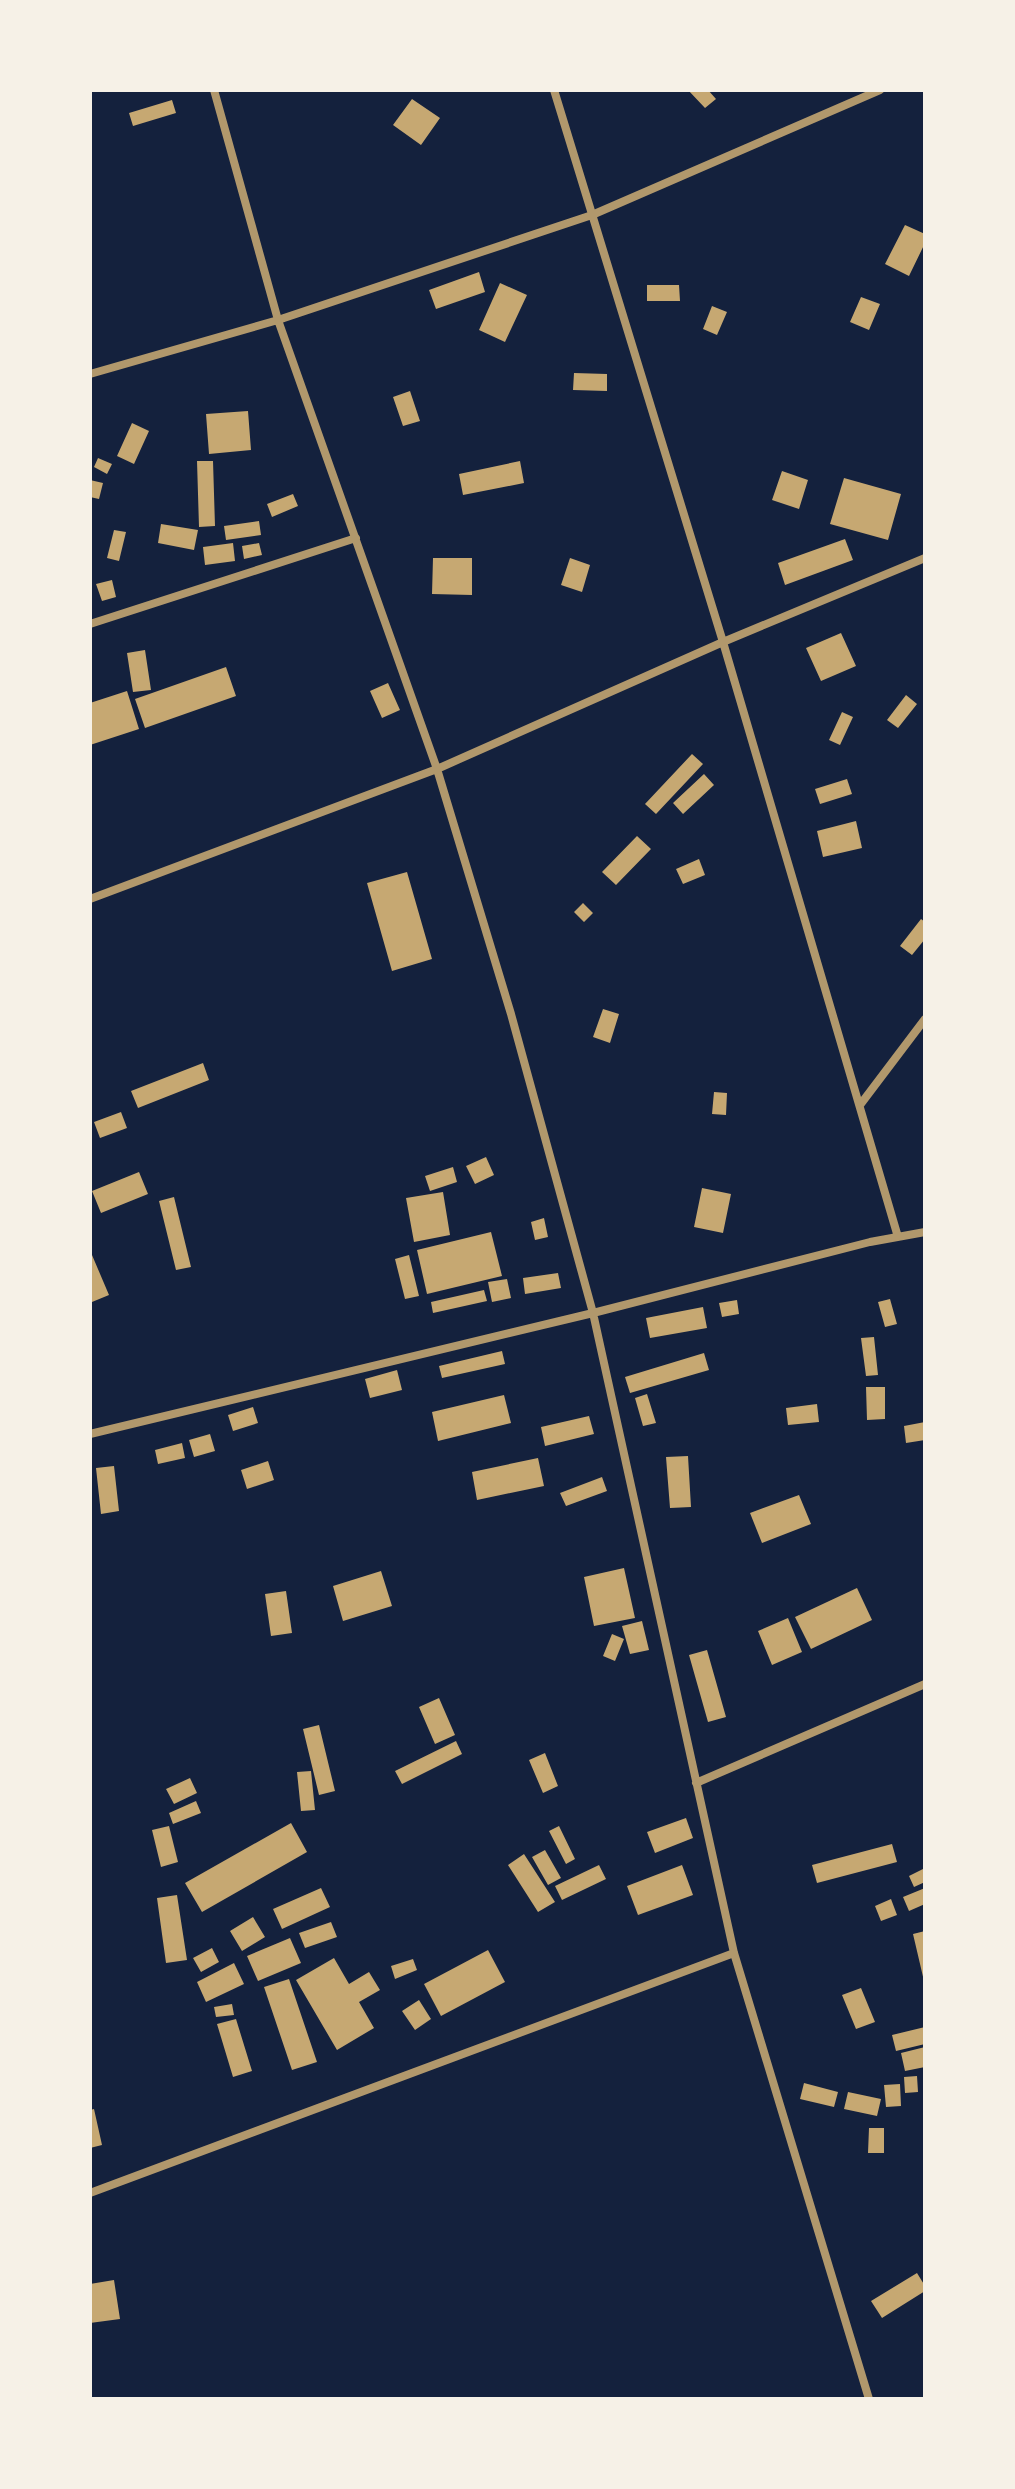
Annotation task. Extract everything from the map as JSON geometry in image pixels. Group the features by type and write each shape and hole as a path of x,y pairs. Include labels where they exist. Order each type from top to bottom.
{"street":[{"path":"214,90 278,320 437,769 511,1014 593,1313 734,1953 869,2399"},
{"path":"554,90 723,642 898,1237"},
{"path":"90,374 278,320 592,215 880,90"},
{"path":"90,624 356,538"},
{"path":"90,899 437,769 723,642 925,558"},
{"path":"860,1105 925,1019"},
{"path":"90,1434 925,1232"},
{"path":"696,1783 925,1684"},
{"path":"90,2193 734,1953"}],"building":[{"path":"688,90 708,90 716,99 705,108"},
{"path":"412,99 440,118 421,145 393,125"},
{"path":"172,100 176,113 133,126 129,113"},
{"path":"905,225 925,234 925,243 909,276 885,264"},
{"path":"479,272 485,292 436,309 429,290"},
{"path":"500,283 527,295 505,342 479,330"},
{"path":"647,285 679,285 680,301 647,301"},
{"path":"861,297 880,304 869,330 850,322"},
{"path":"712,306 727,312 717,335 703,329"},
{"path":"574,373 607,374 607,391 573,390"},
{"path":"410,391 420,421 403,426 393,397"},
{"path":"248,411 251,450 209,454 206,414"},
{"path":"132,423 149,431 134,464 117,456"},
{"path":"98,458 112,464 107,474 94,467"},
{"path":"197,461 213,461 215,526 199,527"},
{"path":"520,461 524,483 463,495 459,474"},
{"path":"782,471 808,480 799,509 772,500"},
{"path":"844,478 901,494 888,540 830,524"},
{"path":"90,480 103,483 99,499 90,497"},
{"path":"293,494 298,506 272,517 267,504"},
{"path":"259,521 261,535 226,540 224,526"},
{"path":"161,524 198,530 194,550 158,543"},
{"path":"114,530 126,532 119,561 107,558"},
{"path":"845,539 853,560 785,585 778,563"},
{"path":"233,543 235,561 205,565 203,547"},
{"path":"259,543 262,555 244,559 242,546"},
{"path":"433,558 472,558 472,595 432,594"},
{"path":"570,558 590,565 582,592 561,585"},
{"path":"112,580 116,597 102,601 96,584"},
{"path":"841,633 856,666 821,681 806,648"},
{"path":"145,650 151,690 133,692 127,653"},
{"path":"226,667 236,696 145,728 135,699"},
{"path":"388,683 400,710 382,718 370,691"},
{"path":"127,691 139,729 90,745 90,703"},
{"path":"906,695 917,704 898,728 887,720"},
{"path":"842,712 853,717 840,745 829,740"},
{"path":"692,754 703,764 656,814 645,804"},
{"path":"704,774 714,785 683,814 673,803"},
{"path":"847,779 852,794 820,804 815,789"},
{"path":"856,821 862,848 823,857 817,831"},
{"path":"637,836 651,849 616,885 602,872"},
{"path":"699,859 705,875 683,884 676,869"},
{"path":"407,872 432,959 392,971 367,883"},
{"path":"583,903 593,913 584,922 574,912"},
{"path":"921,919 925,922 925,939 912,955 900,946"},
{"path":"603,1009 619,1014 610,1043 593,1037"},
{"path":"203,1063 209,1080 138,1108 131,1091"},
{"path":"714,1092 727,1093 726,1115 712,1114"},
{"path":"121,1112 127,1128 100,1138 94,1122"},
{"path":"486,1157 494,1175 475,1184 466,1166"},
{"path":"453,1167 457,1182 430,1191 425,1176"},
{"path":"139,1172 148,1194 101,1213 92,1191"},
{"path":"702,1188 731,1194 723,1233 694,1227"},
{"path":"443,1192 450,1235 414,1242 406,1198"},
{"path":"174,1197 191,1267 176,1270 159,1201"},
{"path":"544,1218 548,1237 535,1240 531,1222"},
{"path":"491,1232 502,1276 427,1294 417,1250"},
{"path":"409,1255 419,1296 405,1299 395,1259"},
{"path":"90,1256 109,1295 92,1302"},
{"path":"558,1273 561,1288 525,1294 523,1278"},
{"path":"507,1279 511,1298 492,1302 488,1282"},
{"path":"484,1290 487,1301 433,1313 431,1302"},
{"path":"890,1299 897,1324 885,1327 878,1302"},
{"path":"737,1300 739,1314 722,1317 719,1303"},
{"path":"703,1307 707,1328 650,1338 646,1318"},
{"path":"874,1337 878,1375 866,1376 861,1338"},
{"path":"502,1351 505,1364 442,1378 439,1366"},
{"path":"704,1353 709,1370 630,1393 625,1377"},
{"path":"397,1370 402,1390 370,1398 365,1379"},
{"path":"866,1387 885,1387 885,1419 867,1420"},
{"path":"647,1394 656,1423 643,1426 635,1398"},
{"path":"504,1395 511,1423 438,1441 432,1412"},
{"path":"817,1404 819,1422 788,1425 786,1408"},
{"path":"253,1407 258,1423 233,1431 228,1415"},
{"path":"589,1416 594,1434 545,1446 541,1427"},
{"path":"925,1422 925,1440 906,1443 904,1426"},
{"path":"210,1434 215,1451 194,1457 189,1440"},
{"path":"182,1443 185,1458 158,1464 155,1450"},
{"path":"688,1456 691,1507 670,1508 666,1457"},
{"path":"538,1458 544,1486 477,1500 472,1472"},
{"path":"268,1461 274,1480 247,1489 241,1470"},
{"path":"114,1466 119,1511 101,1514 96,1468"},
{"path":"602,1477 607,1491 566,1506 560,1493"},
{"path":"799,1495 811,1524 762,1543 750,1513"},
{"path":"624,1568 635,1618 594,1626 584,1577"},
{"path":"381,1571 392,1606 343,1621 333,1586"},
{"path":"857,1588 872,1620 811,1649 795,1617"},
{"path":"286,1591 292,1633 271,1636 265,1594"},
{"path":"788,1618 802,1652 772,1665 758,1631"},
{"path":"642,1621 649,1650 630,1654 622,1626"},
{"path":"612,1634 624,1639 615,1661 603,1656"},
{"path":"707,1650 726,1717 708,1722 689,1655"},
{"path":"439,1698 455,1735 435,1744 419,1707"},
{"path":"319,1725 335,1791 319,1795 303,1729"},
{"path":"456,1741 462,1754 402,1784 395,1771"},
{"path":"545,1753 558,1786 543,1793 529,1760"},
{"path":"311,1771 315,1810 301,1811 297,1772"},
{"path":"190,1778 197,1793 174,1804 166,1789"},
{"path":"196,1801 201,1813 173,1824 169,1813"},
{"path":"686,1818 693,1838 655,1853 647,1832"},
{"path":"291,1823 307,1852 202,1912 185,1883"},
{"path":"169,1826 178,1862 161,1867 152,1830"},
{"path":"559,1826 575,1859 566,1864 549,1831"},
{"path":"892,1844 897,1862 817,1883 812,1865"},
{"path":"545,1850 561,1878 548,1885 532,1857"},
{"path":"524,1854 555,1902 538,1912 508,1865"},
{"path":"599,1865 606,1879 562,1900 555,1886"},
{"path":"682,1865 693,1895 638,1915 627,1886"},
{"path":"925,1868 925,1882 914,1887 909,1876"},
{"path":"321,1888 330,1907 282,1929 273,1909"},
{"path":"925,1888 925,1904 909,1911 903,1897"},
{"path":"177,1895 187,1960 166,1963 157,1898"},
{"path":"891,1899 897,1915 881,1921 875,1906"},
{"path":"253,1917 265,1937 242,1951 230,1931"},
{"path":"331,1922 337,1937 305,1948 299,1933"},
{"path":"925,1931 925,1981 924,1981 913,1934"},
{"path":"290,1938 301,1963 258,1981 247,1956"},
{"path":"212,1948 219,1962 201,1972 193,1958"},
{"path":"488,1950 505,1982 441,2016 424,1984"},
{"path":"334,1958 349,1984 369,1972 380,1990 359,2002 374,2028 337,2050 296,1980"},
{"path":"413,1959 417,1970 395,1979 391,1966"},
{"path":"234,1963 244,1984 206,2002 197,1982"},
{"path":"289,1979 317,2062 292,2070 264,1987"},
{"path":"861,1988 875,2022 856,2029 842,1995"},
{"path":"419,2000 431,2019 415,2030 402,2011"},
{"path":"232,2004 234,2015 216,2017 214,2007"},
{"path":"236,2019 252,2071 233,2077 217,2024"},
{"path":"925,2027 925,2044 896,2051 892,2035"},
{"path":"925,2047 925,2067 905,2071 901,2053"},
{"path":"917,2076 918,2092 905,2093 904,2077"},
{"path":"804,2083 838,2092 834,2107 800,2099"},
{"path":"900,2084 901,2106 886,2107 884,2085"},
{"path":"848,2092 881,2099 877,2116 844,2109"},
{"path":"94,2109 102,2145 90,2148 90,2110"},
{"path":"869,2128 884,2128 884,2153 868,2153"},
{"path":"917,2273 925,2291 882,2318 871,2301"},
{"path":"114,2280 120,2319 90,2323 90,2284"}]}
